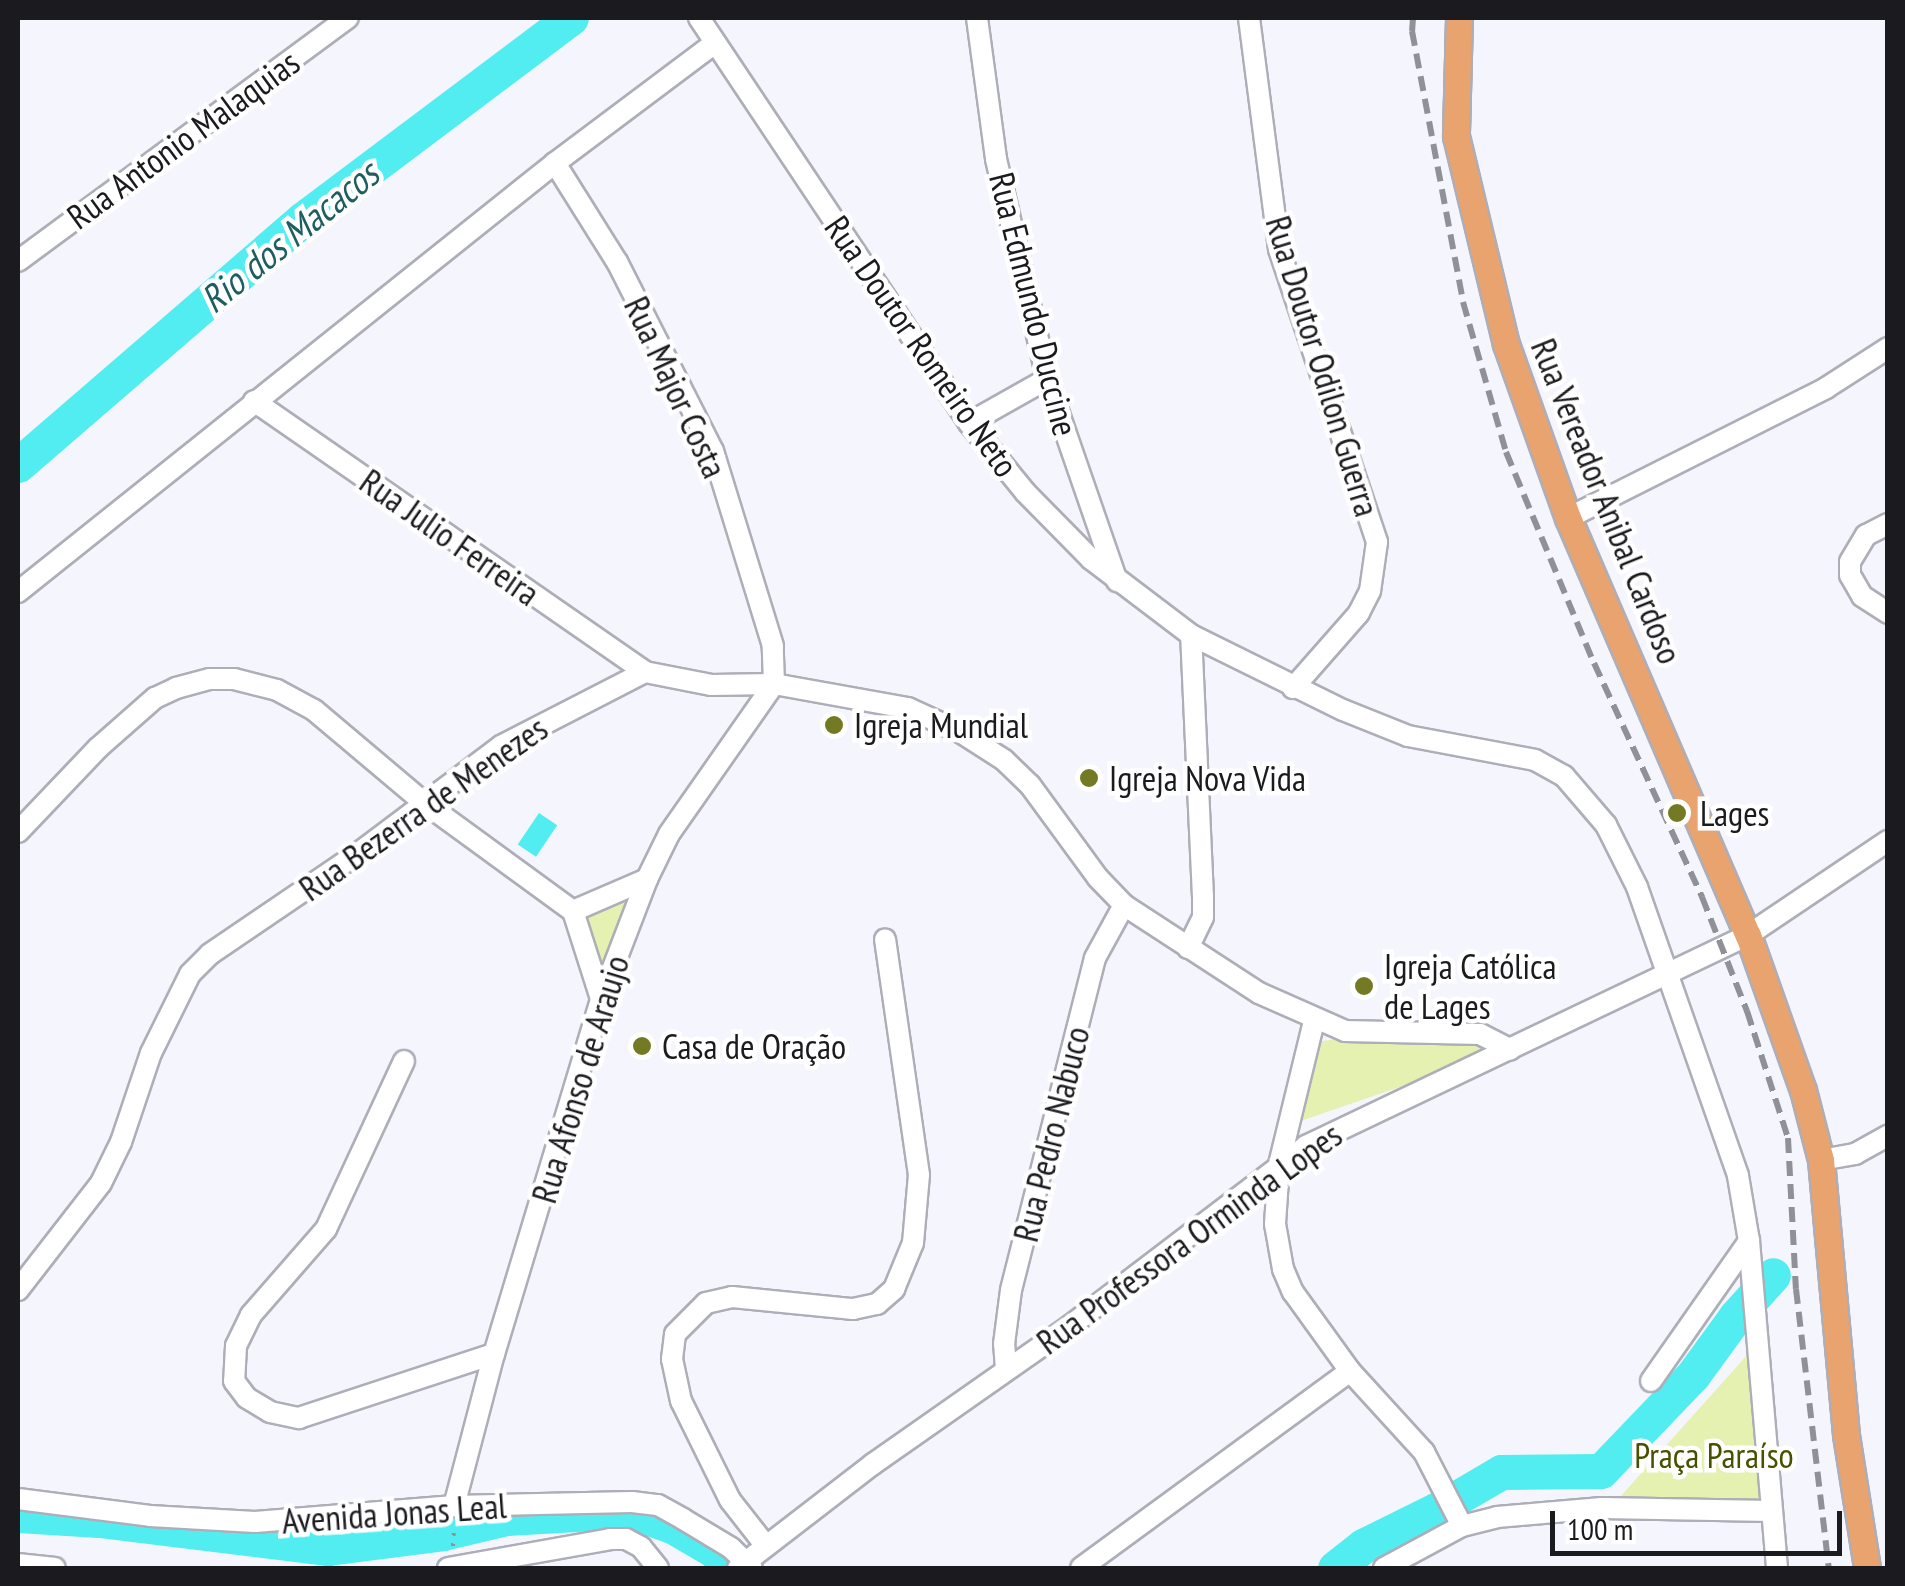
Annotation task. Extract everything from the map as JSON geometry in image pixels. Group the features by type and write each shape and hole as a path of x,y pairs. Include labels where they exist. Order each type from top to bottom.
{"main road":[{"name":"Rua Vereador Anibal Cardoso","path":"1459,18 1454,91 1462,174 1501,327 1568,518 1748,936 1803,1090 1821,1160 1846,1435 1868,1568"}],"street":[{"name":"Rua Antonio Malaquias","path":"18,261 348,18"},
{"name":"Rua Doutor Romeiro Neto","path":"699,18 969,422 1024,492 1118,584 1192,635 1293,688 1382,728 1535,760 1564,776 1582,792 1618,848 1738,1176 1749,1241 1777,1568"},
{"name":"Rua Edmundo Duccine","path":"977,18 996,160 1046,379 1118,584"},
{"name":"Rua Doutor Odilon Guerra","path":"1249,18 1279,249 1377,542 1370,590 1359,613 1293,688"},
{"path":"18,592 555,163 716,44"},
{"name":"Rua Major Costa","path":"555,163 617,262 713,450 770,634 774,684"},
{"path":"1568,518 1826,388 1888,348"},
{"path":"969,422 1046,379"},
{"name":"Rua Julio Ferreira","path":"254,401 645,672"},
{"path":"1888,524 1866,535 1850,562 1850,575 1862,596 1888,613"},
{"path":"1188,948 1203,917 1204,897 1192,635"},
{"path":"645,672 711,685 774,684 908,708 962,733 1004,760 1030,785 1098,878 1124,905 1188,948 1314,1021 1362,1034 1480,1034 1510,1049"},
{"name":"Rua Bezerra de Menezes","path":"19,1285 73,1224 116,1157 151,1052 190,974 210,954 360,852 422,801 501,746 645,672"},
{"path":"18,832 98,748 156,698 210,679 234,679 277,690 314,710 422,801 573,911 601,999"},
{"name":"Rua Afonso de Araujo","path":"454,1511 494,1354 601,999 647,879 700,787 774,684"},
{"path":"1666,974 1748,936 1888,841"},
{"path":"573,911 647,879"},
{"name":"Rua Pedro Nabuco","path":"1006,1370 1006,1318 1025,1235 1096,958 1124,905"},
{"path":"766,1546 730,1500 681,1401 672,1359 676,1334 706,1303 732,1297 853,1309 877,1304 894,1289 913,1243 920,1175 885,940"},
{"name":"Rua Professora Orminda Lopes","path":"746,1566 766,1546 1279,1165 1337,1128 1666,974"},
{"path":"1314,1021 1279,1165 1275,1224 1282,1268 1293,1292 1350,1371 1424,1452 1448,1489 1460,1520"},
{"path":"404,1061 326,1229 251,1315 236,1346 234,1381 247,1398 270,1412 300,1418 494,1354"},
{"path":"1821,1160 1855,1154 1888,1136"},
{"path":"1651,1381 1749,1241"},
{"path":"1081,1568 1350,1371"},
{"name":"Avenida Jonas Leal","path":"18,1499 150,1516 255,1522 658,1505 746,1566"},
{"path":"1384,1568 1460,1520 1538,1512 1772,1511"},
{"name":"Avenida Jonas Leal","path":"450,1561 626,1539 640,1547 658,1568"},
{"path":"18,1564 56,1568"}],"path":[{"path":"450,1561 454,1511"}],"green space":[{"path":"633,889 603,990 579,918"},
{"path":"1417,1028 1510,1049 1295,1123 1308,1043"},
{"name":"Praça Paraíso","path":"1748,1354 1762,1500 1620,1497"}],"water":[{"path":"539,813 557,825 536,857 518,845"}],"waterway":[{"name":"Rio dos Macacos","path":"18,465 303,219 571,18"},
{"path":"1335,1568 1363,1546 1501,1472 1601,1471 1693,1375 1736,1316 1773,1275"},
{"path":"18,1515 99,1520 328,1548 443,1533 506,1518 629,1511 672,1526 715,1551 729,1568"}],"railway":[{"path":"1413,18 1412,31 1463,302 1506,452 1594,663 1702,897 1747,1011 1788,1138 1796,1289 1829,1568"}],"place":[{"name":"Igreja Mundial","path":"834,725"},
{"name":"Igreja Nova Vida","path":"1089,778"},
{"name":"Lages","path":"1677,813"},
{"name":"Igreja Católica de Lages","path":"1364,986"},
{"name":"Casa de Oração","path":"642,1046"}]}
